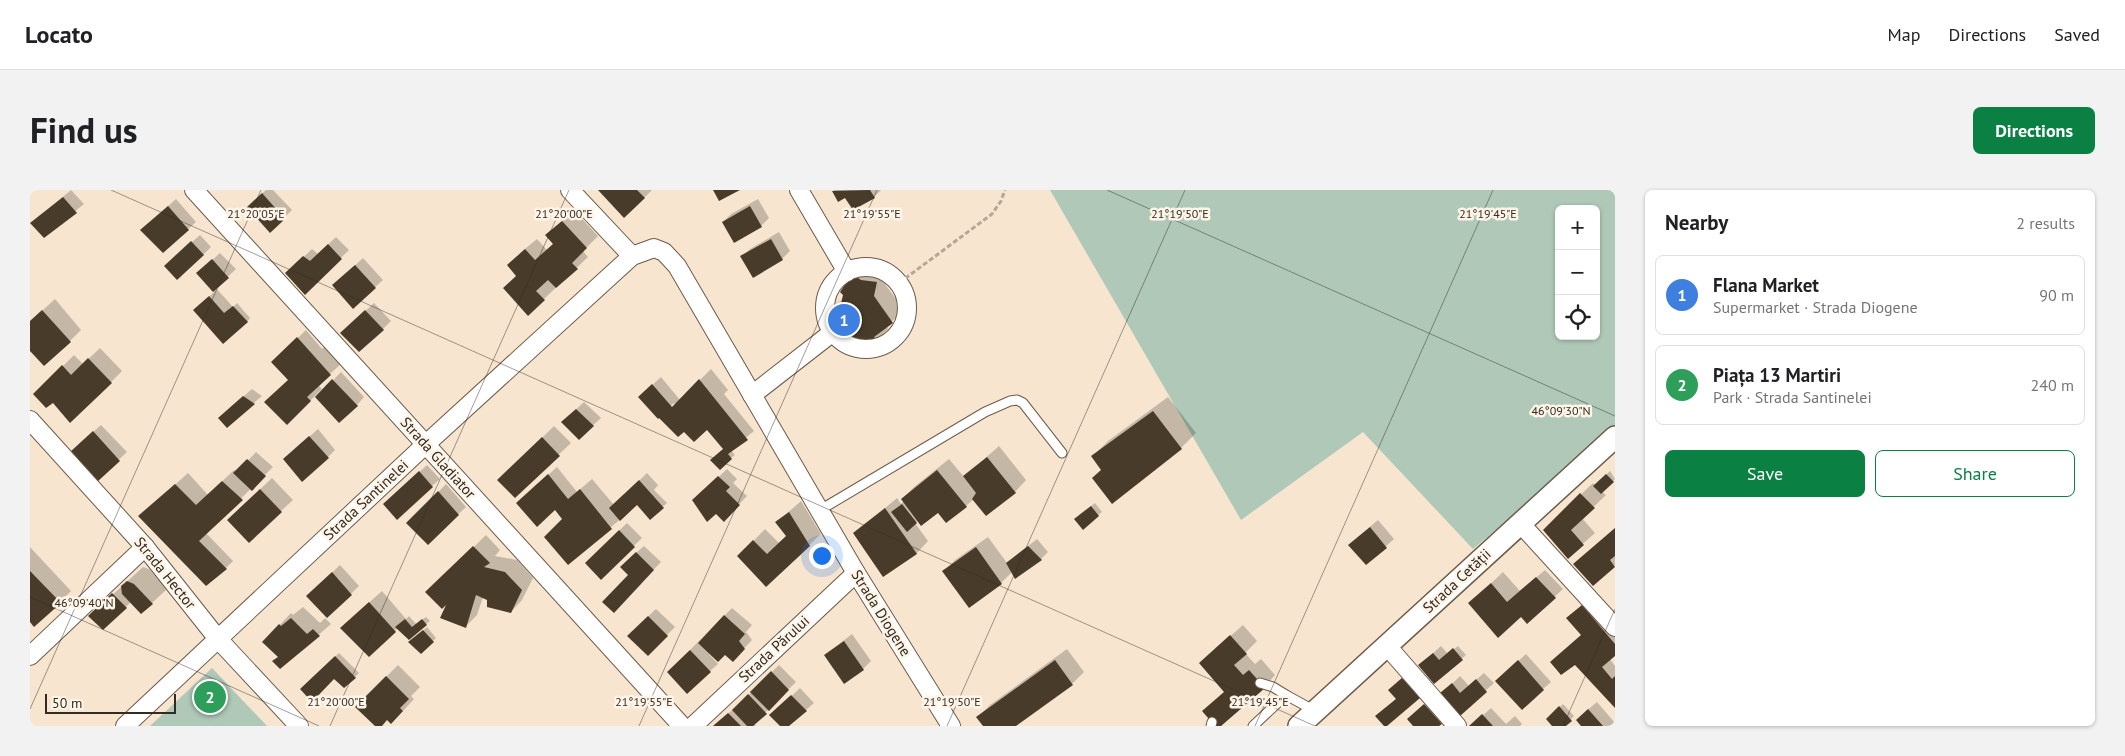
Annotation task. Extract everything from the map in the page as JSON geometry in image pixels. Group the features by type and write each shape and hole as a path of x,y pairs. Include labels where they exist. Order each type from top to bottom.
{"street":[{"name":"Strada Gladiator","path":"194,190 682,726"},
{"path":"570,190 632,256"},
{"path":"799,190 846,272"},
{"name":"Strada Diogene","path":"632,256 654,248 664,252 677,266 856,573 951,726"},
{"name":"Strada Santinelei","path":"125,726 425,445 632,256"},
{"path":"869,267 890,274 899,283 905,294 908,307 906,320 900,332 891,341 880,347 860,348 842,342 833,332 826,320 825,306 828,292 835,280 846,272 857,268 869,267"},
{"path":"752,395 833,332"},
{"name":"Strada Hector","path":"30,420 145,547 218,639 299,726"},
{"name":"Strada Cetății","path":"1299,726 1615,437"},
{"path":"1520,523 1615,628"},
{"path":"30,656 145,547"},
{"name":"Strada Părului","path":"693,726 856,573"},
{"path":"1387,646 1457,726"}],"lane":[{"path":"820,510 985,412 1010,401 1017,400 1023,403 1062,454"},
{"path":"1260,682 1273,687 1315,711"},
{"path":"1252,726 1286,694"}],"path":[{"path":"899,283 992,214 1001,201 1005,190"}],"green space":[{"path":"1050,190 1615,190 1615,427 1596,446 1473,549 1363,432 1241,520"},
{"path":"212,668 267,726 150,726"}],"building":[{"path":"598,190 637,190 645,198 624,218"},
{"path":"713,190 740,190 719,201"},
{"path":"870,190 875,198 853,210 845,198 838,202 832,191"},
{"path":"262,193 285,219 270,233 247,207"},
{"path":"63,197 77,213 44,238 30,223"},
{"path":"168,206 189,230 163,253 140,230"},
{"path":"750,206 762,227 734,243 722,222"},
{"path":"562,221 587,248 572,263 578,269 556,288 548,280 536,291 545,300 528,316 503,288 516,276 507,265 525,249 535,260 553,244 545,235"},
{"path":"771,239 783,260 753,278 740,256"},
{"path":"191,241 204,255 177,280 164,266"},
{"path":"328,244 342,259 305,295 285,273 303,256 310,261"},
{"path":"212,259 229,278 213,292 196,273"},
{"path":"355,265 376,288 353,309 332,285"},
{"path":"852,274 861,280 877,282 874,296 893,323 874,337 878,341 864,345 858,344 836,330 832,324 839,312 843,295 840,292"},
{"path":"209,296 224,313 233,306 248,322 223,344 193,310"},
{"path":"42,310 71,342 44,366 30,351 30,321"},
{"path":"365,310 384,330 359,352 340,333"},
{"path":"297,337 331,375 307,397 311,401 287,425 264,402 288,380 271,362"},
{"path":"88,358 112,383 70,423 53,403 46,408 33,394 62,365 71,375"},
{"path":"332,379 358,406 339,423 315,397"},
{"path":"699,379 748,440 728,454 732,459 720,470 710,460 723,449 707,430 694,442 684,432 678,437 638,397 652,384 672,407"},
{"path":"243,396 255,404 227,428 218,418"},
{"path":"576,409 594,426 579,440 561,422"},
{"path":"1153,411 1182,449 1112,504 1092,478 1101,470 1091,456"},
{"path":"93,431 120,461 97,482 70,452"},
{"path":"309,436 329,458 302,482 283,459"},
{"path":"542,437 560,456 515,498 497,480"},
{"path":"987,457 1016,493 986,516 972,499 976,493 963,476"},
{"path":"247,459 266,476 252,491 233,473"},
{"path":"937,470 967,507 946,523 938,513 921,526 901,499"},
{"path":"419,471 433,487 397,520 383,504"},
{"path":"548,474 568,499 580,489 612,529 568,565 544,537 562,519 555,510 537,527 516,503"},
{"path":"1606,474 1614,482 1601,494 1593,486"},
{"path":"718,476 730,487 726,491 740,505 724,522 716,514 707,522 692,500"},
{"path":"639,480 664,508 650,520 637,505 620,521 609,508"},
{"path":"222,481 243,500 199,541 227,569 206,586 138,516 175,484 196,505"},
{"path":"260,489 282,512 249,543 227,520"},
{"path":"438,491 459,515 428,545 406,523"},
{"path":"1580,493 1595,508 1571,530 1584,545 1568,559 1543,530"},
{"path":"902,504 917,523 907,532 891,512"},
{"path":"1091,506 1099,516 1083,530 1074,519"},
{"path":"885,508 917,554 883,577 853,533"},
{"path":"789,512 810,546 766,587 737,556 753,540 767,554 786,536 775,522"},
{"path":"1370,527 1387,548 1366,565 1348,545"},
{"path":"1615,528 1615,556 1610,560 1615,567 1593,586 1573,564"},
{"path":"619,530 635,547 601,580 585,563"},
{"path":"473,546 490,563 484,567 505,572 522,590 511,613 487,607 487,600 476,595 466,628 440,618 446,605 442,609 425,592"},
{"path":"1028,546 1042,560 1015,579 1006,563"},
{"path":"976,547 1002,584 969,608 942,571"},
{"path":"636,552 654,570 614,613 602,602 628,575 620,567"},
{"path":"30,571 61,603 34,627 30,622"},
{"path":"332,572 352,595 327,618 306,596"},
{"path":"1536,577 1556,598 1527,624 1521,617 1498,638 1468,603 1491,583 1507,602"},
{"path":"127,581 134,584 153,604 141,614 122,594 121,586"},
{"path":"112,593 127,608 103,630 88,616"},
{"path":"369,602 396,632 369,657 340,628"},
{"path":"1582,605 1615,644 1615,656 1602,667 1612,679 1615,676 1615,708 1575,665 1561,675 1550,662 1581,635 1566,618"},
{"path":"724,615 745,634 739,641 745,649 733,662 725,655 718,662 698,643"},
{"path":"648,616 668,636 648,656 627,636"},
{"path":"291,618 307,634 313,629 320,636 280,669 272,661 278,657 262,642 279,624 281,626"},
{"path":"405,619 412,627 422,619 427,625 409,640 395,627"},
{"path":"423,630 434,642 421,654 408,642"},
{"path":"1230,635 1247,654 1234,665 1243,675 1249,670 1265,688 1221,726 1215,726 1202,711 1224,692 1199,663"},
{"path":"844,641 864,670 844,684 824,655"},
{"path":"1453,648 1463,660 1434,684 1418,665 1433,653 1439,660"},
{"path":"690,650 711,672 687,694 667,672"},
{"path":"335,656 356,678 344,688 334,679 312,702 300,689"},
{"path":"1055,660 1073,685 1016,726 983,726 976,717"},
{"path":"1518,660 1544,690 1522,710 1495,681"},
{"path":"771,671 789,690 769,711 750,692"},
{"path":"386,676 409,699 400,708 403,711 391,724 387,720 382,726 375,726 355,707"},
{"path":"1402,678 1420,698 1387,726 1384,726 1375,716 1396,699 1388,690"},
{"path":"1476,679 1487,692 1460,716 1440,693 1452,683 1460,693"},
{"path":"748,694 767,714 753,726 747,726 732,710"},
{"path":"791,695 807,711 789,726 780,726 769,715"},
{"path":"1424,704 1442,724 1439,726 1413,726 1407,719"},
{"path":"1559,706 1572,721 1566,726 1552,726 1546,719"},
{"path":"1588,709 1603,726 1581,726 1576,720"},
{"path":"728,713 741,726 713,726"},
{"path":"1482,714 1493,726 1469,726"}],"place":[{"name":"Flana Market","path":"844,320"},
{"name":"Piața 13 Martiri","path":"210,697"}]}
